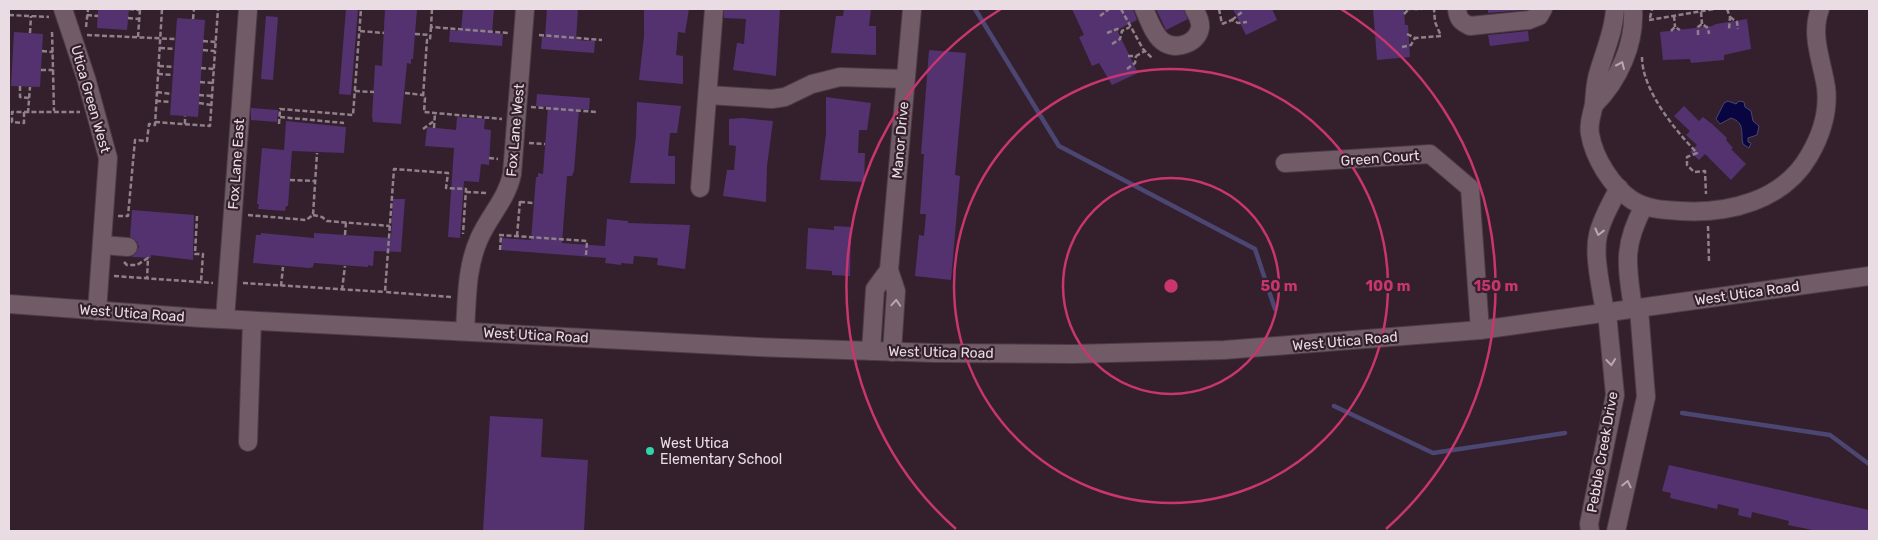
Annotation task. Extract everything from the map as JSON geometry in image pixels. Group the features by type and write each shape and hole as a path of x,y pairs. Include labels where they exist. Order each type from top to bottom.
{"street":[{"name":"Utica Green West","path":"64,9 107,151 97,311"},
{"name":"Fox Lane East","path":"225,319 248,9"},
{"name":"Fox Lane West","path":"465,331 472,257 483,230 507,191 512,174 525,9"},
{"path":"700,188 714,9"},
{"name":"Manor Drive","path":"892,352 896,291 889,270 912,9"},
{"path":"1144,9 1160,39 1166,44 1180,46 1187,44 1197,35 1200,21 1194,9"},
{"path":"1458,9 1458,16 1462,22 1470,26 1529,20 1538,16 1543,9"},
{"path":"1615,9 1608,48 1596,81 1594,105 1589,118 1592,143 1600,163 1619,188 1631,199 1644,206 1687,212 1738,206 1765,196 1795,176 1815,144 1826,108 1826,85 1816,38 1820,9"},
{"path":"1594,105 1614,79 1623,62 1630,39 1633,9"},
{"path":"708,95 772,99 785,97 812,84 840,77 905,79"},
{"name":"Green Court","path":"1285,164 1430,154 1470,188 1480,330"},
{"name":"Pebble Creek Drive","path":"1590,531 1588,524 1615,395 1597,250 1598,236 1602,220 1619,188"},
{"name":"Pebble Creek Drive","path":"1616,531 1646,397 1628,247 1632,228 1644,206"},
{"path":"102,244 126,247"},
{"name":"Manor Drive","path":"871,351 875,290 889,270"},
{"name":"West Utica Road","path":"9,304 225,319 892,352 1073,354 1224,350 1480,330 1869,276"},
{"path":"248,442 252,320"}],"path":[{"path":"86,35 88,9"},
{"path":"129,9 140,9 138,38"},
{"path":"155,122 162,9"},
{"path":"193,19 194,9"},
{"path":"118,223 118,216 128,216 135,140 147,141 149,124 155,125 155,122 210,126 218,9"},
{"path":"279,124 280,109 353,115 361,9"},
{"path":"432,9 422,98 425,98 424,112 507,119"},
{"path":"1100,16 1109,9"},
{"path":"1121,9 1145,51 1153,58"},
{"path":"1219,9 1222,25 1242,12"},
{"path":"1404,14 1407,9 1422,9"},
{"path":"1406,34 1413,35 1415,38 1441,36 1435,22 1434,9"},
{"path":"1652,9 1649,21 1715,9"},
{"path":"1727,9 1730,17 1729,29"},
{"path":"1698,35 1698,27 1702,24 1701,12"},
{"path":"87,15 98,16"},
{"path":"30,33 31,16"},
{"path":"1672,31 1675,27 1674,16"},
{"path":"1730,17 1737,22 1738,29"},
{"path":"128,18 139,19"},
{"path":"1232,20 1240,24 1247,22"},
{"path":"1702,24 1708,28 1709,34"},
{"path":"52,25 54,112"},
{"path":"431,27 514,33"},
{"path":"1108,33 1114,30 1122,31 1130,27"},
{"path":"1675,27 1680,30"},
{"path":"360,31 384,33"},
{"path":"1112,44 1120,39 1122,31"},
{"path":"415,34 430,35"},
{"path":"533,34 602,40"},
{"path":"82,35 175,39"},
{"path":"1402,47 1411,45 1415,38"},
{"path":"203,41 216,42"},
{"path":"160,48 175,49"},
{"path":"202,50 215,51"},
{"path":"42,51 53,52"},
{"path":"1128,56 1136,56 1145,51"},
{"path":"1642,55 1643,75 1673,127 1697,153 1687,156 1687,165 1694,172 1705,171 1706,195"},
{"path":"1127,69 1135,63 1136,56"},
{"path":"159,66 174,67"},
{"path":"201,68 214,69"},
{"path":"41,70 53,70"},
{"path":"158,74 173,75"},
{"path":"200,82 213,83"},
{"path":"20,86 20,98 29,98"},
{"path":"30,87 29,98 26,113 24,123 10,121 12,112 26,113 87,112"},
{"path":"355,91 374,92"},
{"path":"157,92 172,94"},
{"path":"405,93 423,95"},
{"path":"199,95 212,96"},
{"path":"156,101 171,102"},
{"path":"199,104 212,105"},
{"path":"527,106 597,112"},
{"path":"319,112 319,120"},
{"path":"434,128 435,113"},
{"path":"184,124 185,116"},
{"path":"280,117 344,122"},
{"path":"423,129 434,121"},
{"path":"525,142 545,144"},
{"path":"243,214 306,220 312,215 317,153"},
{"path":"385,292 394,170 448,173 446,188 466,189 466,192 496,194"},
{"path":"290,180 315,182"},
{"path":"463,239 466,192"},
{"path":"520,202 534,202"},
{"path":"312,215 322,217 327,221 390,226"},
{"path":"196,216 195,254 203,254 201,282"},
{"path":"1707,219 1709,262"},
{"path":"346,222 346,235"},
{"path":"495,235 587,241 586,255"},
{"path":"500,250 501,235"},
{"path":"126,247 124,262 127,265 137,265 148,258 147,278"},
{"path":"342,290 345,266"},
{"path":"281,286 283,267"},
{"path":"112,276 218,283"},
{"path":"239,283 457,298"}],"shaded area":[{"path":"1728,101 1736,104 1739,101 1744,102 1745,107 1751,111 1753,121 1759,126 1757,135 1748,138 1748,142 1751,143 1749,148 1743,144 1741,126 1736,120 1731,118 1720,124 1716,119 1724,103"}],"building":[{"path":"98,9 129,9 127,30 97,28"},
{"path":"346,9 358,9 351,95 339,94"},
{"path":"385,9 417,9 413,59 411,59 411,64 407,63 401,124 373,122 372,116 375,65 382,66"},
{"path":"463,9 494,9 492,33 503,34 502,46 449,42 450,30 461,31"},
{"path":"547,9 578,9 576,40 595,41 594,53 541,49 542,37 545,37"},
{"path":"644,9 689,9 685,33 678,32 676,55 683,56 683,84 639,80 644,36"},
{"path":"724,9 780,9 776,76 733,70 737,43 744,44 746,19 724,18"},
{"path":"844,9 871,9 869,26 876,26 876,55 831,53 836,16 843,16"},
{"path":"1072,9 1133,9 1137,20 1117,30 1138,73 1112,85 1099,63 1092,66 1079,37 1084,35"},
{"path":"1156,9 1183,9 1188,19 1166,30"},
{"path":"1233,9 1272,9 1277,20 1246,35"},
{"path":"1373,9 1404,10 1405,25 1408,25 1410,57 1377,60"},
{"path":"1488,9 1524,9 1525,10 1488,13"},
{"path":"266,16 278,17 273,80 261,79"},
{"path":"177,18 205,20 198,117 170,115"},
{"path":"1747,19 1751,49 1724,55 1724,60 1691,63 1690,59 1663,60 1660,32 1712,26"},
{"path":"1528,31 1529,41 1490,46 1488,35"},
{"path":"14,32 43,34 40,87 11,86"},
{"path":"929,50 966,53 955,175 960,176 951,280 915,276 919,235 924,236 926,214 920,214 924,154 921,154"},
{"path":"537,94 590,98 589,110 579,109 574,171 572,176 567,176 562,243 605,246 607,219 628,221 628,223 690,225 685,269 657,265 658,258 634,256 633,264 621,263 621,265 605,263 606,258 501,250 502,238 531,240 536,177 538,177 538,173 543,174 548,107 536,106"},
{"path":"826,97 871,103 867,130 859,130 858,153 865,153 864,182 820,180 826,134"},
{"path":"637,102 681,106 677,133 670,133 668,156 675,156 675,184 630,183 636,136"},
{"path":"1684,106 1699,121 1703,117 1727,138 1726,140 1733,148 1731,149 1746,164 1731,180 1705,154 1699,160 1690,152 1697,145 1686,135 1690,131 1674,116"},
{"path":"251,108 278,110 277,122 251,120"},
{"path":"457,117 485,119 484,129 491,130 489,165 481,164 479,182 464,181 460,238 448,237 454,148 425,146 427,127 456,130"},
{"path":"742,118 773,121 767,166 766,202 723,196 727,170 734,170 736,146 729,145 729,119"},
{"path":"286,121 346,127 344,153 292,151 288,206 286,206 285,211 258,209 262,148 284,150"},
{"path":"393,199 405,199 401,252 374,251 373,266 314,263 313,267 309,268 253,263 256,235 261,235 261,233 314,238 314,233 391,238"},
{"path":"132,210 194,215 193,260 151,255 151,258 132,257 139,247 137,242 130,237"},
{"path":"834,226 851,227 850,276 832,275 832,271 806,269 808,228 834,230"},
{"path":"490,416 543,419 541,457 588,460 584,531 483,531"},
{"path":"1669,465 1869,510 1869,531 1817,531 1788,525 1789,521 1752,512 1751,518 1738,515 1739,509 1718,504 1717,509 1670,498 1671,493 1662,491"}],"waterway":[{"path":"975,9 1059,146 1255,249 1275,309"},
{"path":"1334,406 1433,453 1565,433"},
{"path":"1682,413 1830,435 1869,464"}],"place":[{"name":"West Utica Elementary School","path":"650,451"}]}
